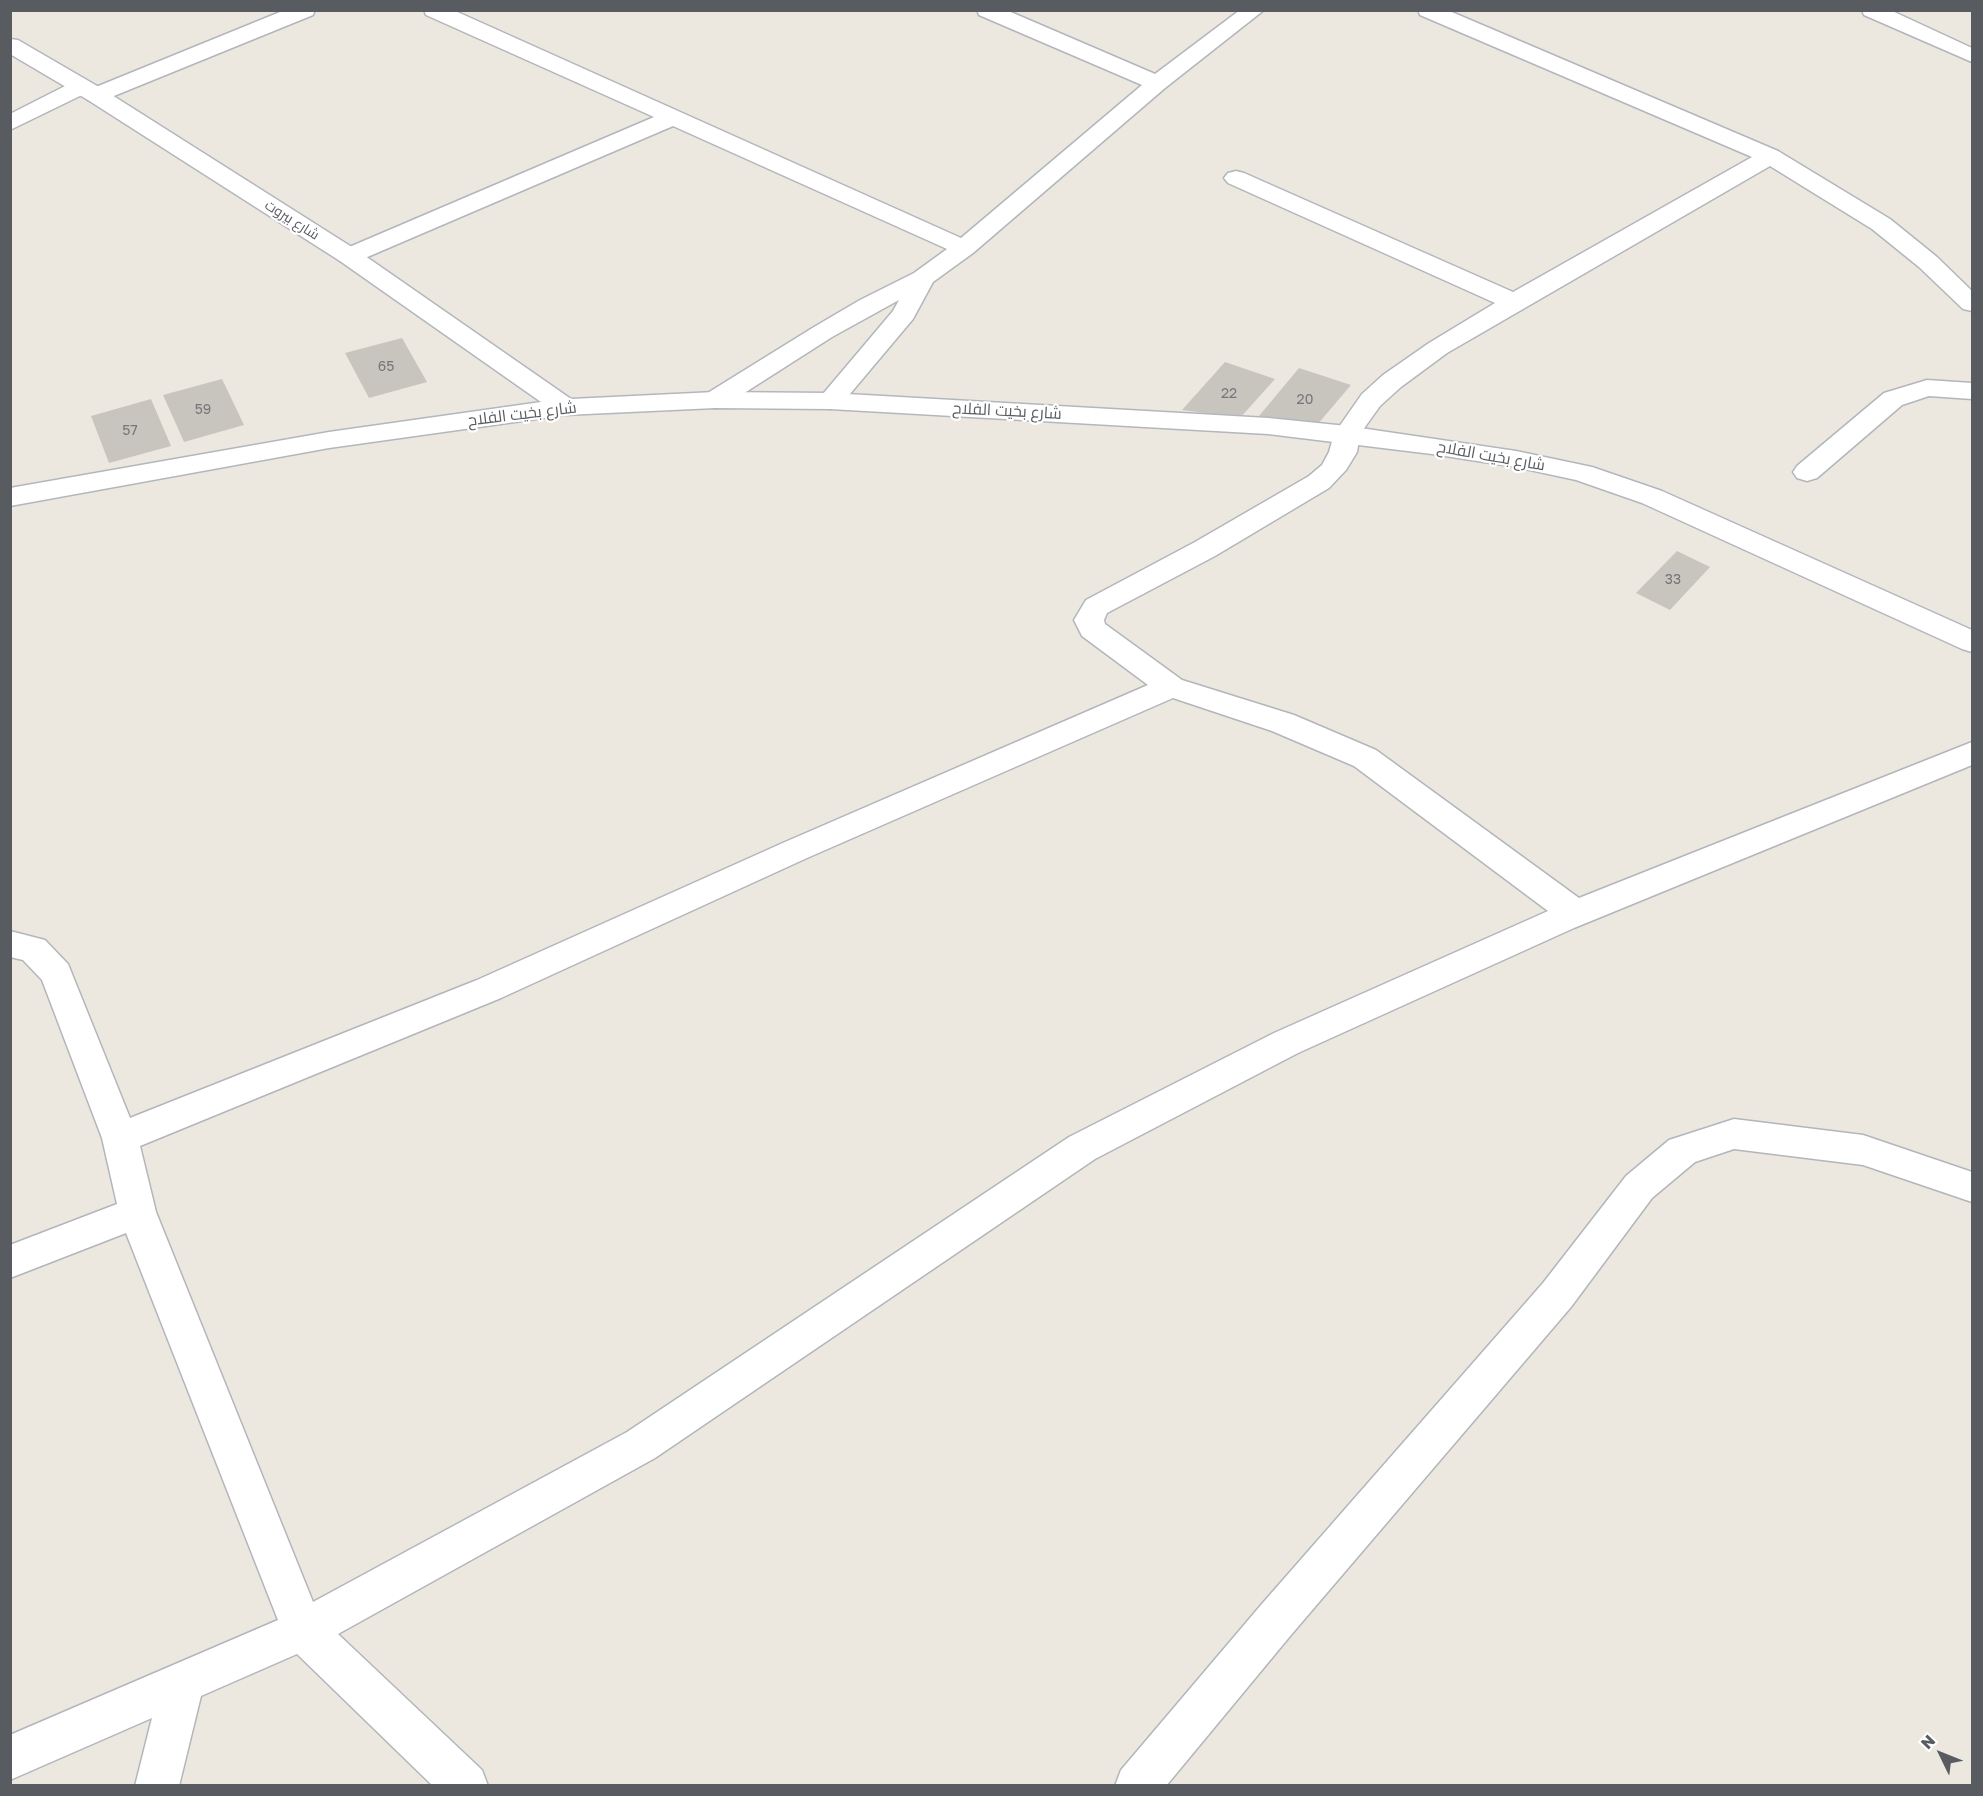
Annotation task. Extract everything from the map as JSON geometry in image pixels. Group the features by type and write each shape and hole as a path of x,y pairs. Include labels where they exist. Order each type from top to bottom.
{"street":[{"path":"10,123 88,91 305,10"},
{"path":"435,10 964,248"},
{"path":"987,10 1157,83"},
{"path":"715,400 868,305 923,278 964,248 1157,83 1254,10"},
{"path":"1428,10 1770,156 1881,224 1928,262 1972,304"},
{"path":"1872,10 1972,56"},
{"name":"شارع بيروت","path":"10,45 88,91 349,256 565,407"},
{"path":"349,256 671,118"},
{"path":"1575,913 1365,759 1283,723 1171,687 1092,629 1089,620 1096,607 1205,549 1319,482 1332,470 1343,452 1347,434 1371,400 1392,381 1438,348 1770,156"},
{"path":"1236,178 1514,302"},
{"path":"830,401 903,314 923,278"},
{"path":"1807,472 1893,399 1927,388 1972,391"},
{"name":"شارع بخيت الفلاح","path":"10,497 329,440 565,407 715,400 830,401 1268,426 1347,434 1516,459 1592,476 1652,497 1972,642"},
{"path":"120,1138 489,989 807,845 1171,687"},
{"path":"10,1758 303,1630 641,1445 1082,1148 1286,1043 1575,913 1972,753"},
{"path":"10,944 33,949 56,973 120,1138 137,1212 303,1630 466,1785"},
{"path":"1137,1785 1276,1620 1557,1295 1639,1187 1682,1151 1734,1134 1840,1147 1863,1150 1972,1187"},
{"path":"10,1262 137,1212"},
{"path":"157,1785 182,1684"}],"building":[{"path":"402,338 427,382 369,398 345,353"},
{"path":"1225,362 1275,379 1240,418 1182,410"},
{"path":"1299,368 1351,385 1317,425 1259,416"},
{"path":"222,379 244,425 184,442 163,395"},
{"path":"151,399 171,446 109,463 91,416"},
{"path":"1677,551 1710,567 1670,610 1636,593"}]}
